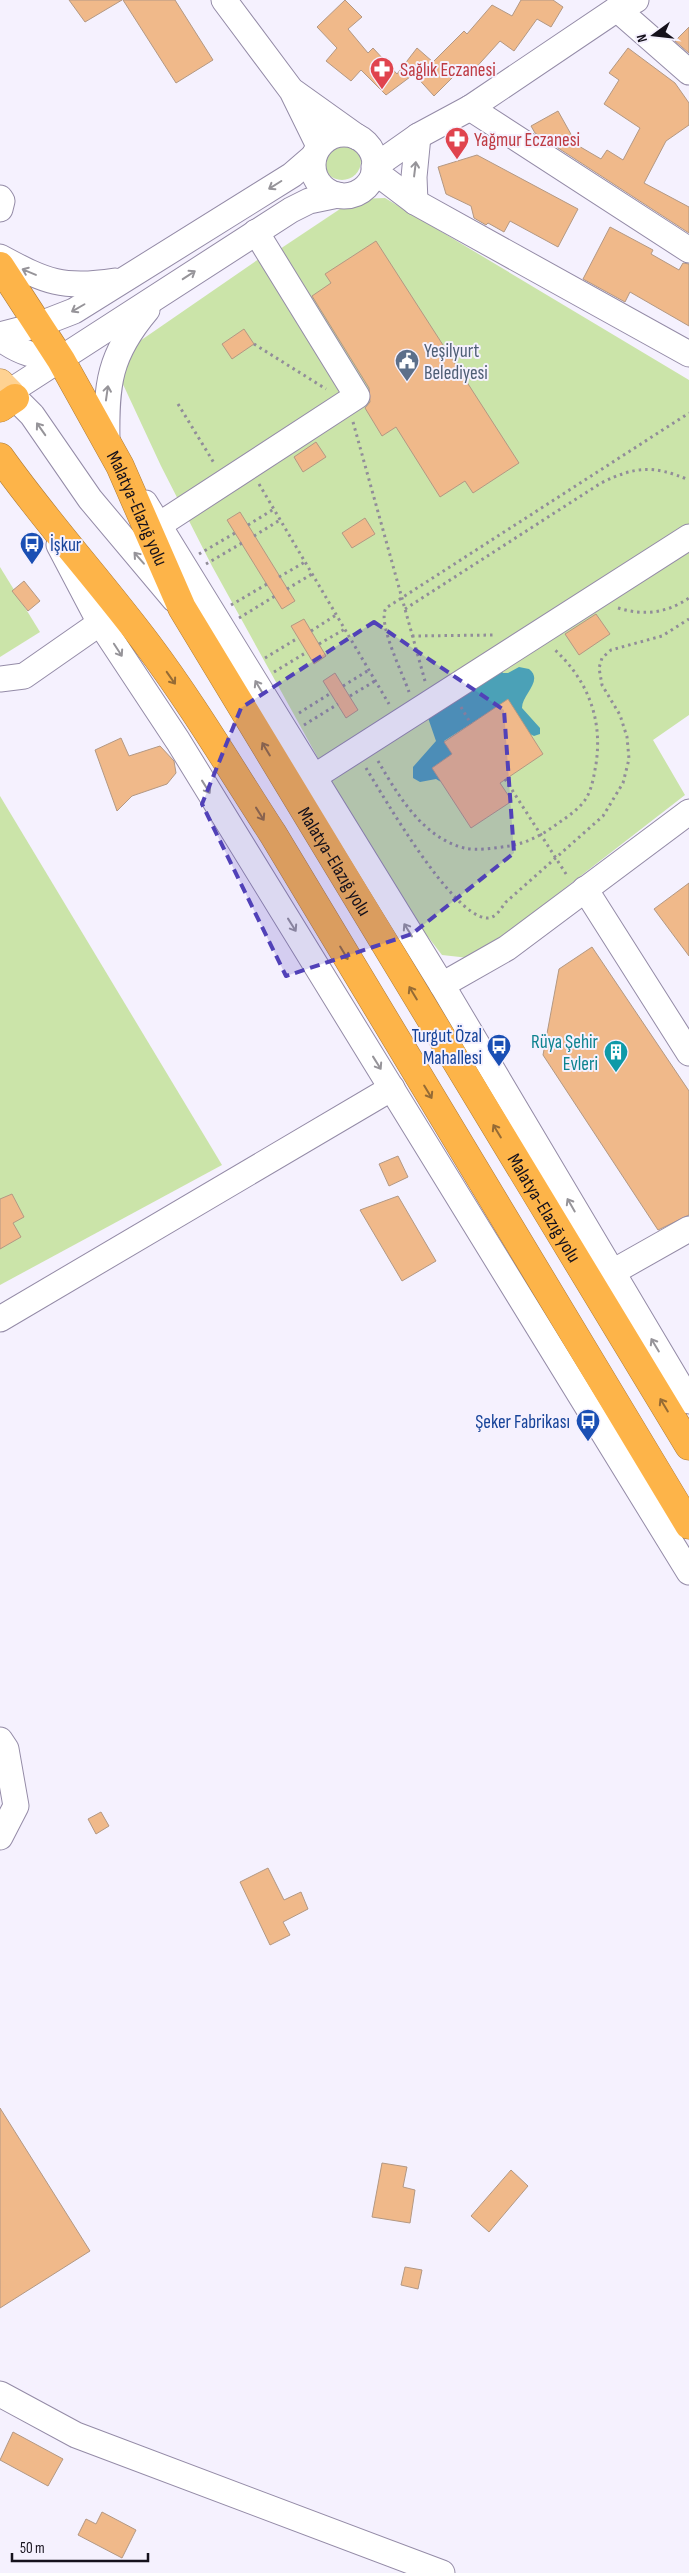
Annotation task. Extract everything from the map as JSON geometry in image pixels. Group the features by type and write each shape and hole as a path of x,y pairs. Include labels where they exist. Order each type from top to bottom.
{"highway":[{"name":"Malatya-Elazığ yolu","path":"4,283 38,325 61,360 107,441 120,466 182,608 689,1446"},
{"name":"Malatya-Elazığ yolu","path":"0,457 43,516 148,645 211,736 273,834 689,1525"}],"main road":[{"path":"0,476 25,492"}],"street":[{"path":"224,0 292,91 316,151 313,167 315,177 321,186 347,194 415,202"},
{"path":"374,169 418,136 470,108 627,5 689,72"},
{"path":"182,608 90,498 32,415 5,396 256,232 309,201 347,194 370,180 374,169 372,152 359,138 292,91"},
{"path":"470,108 689,250"},
{"path":"0,336 38,325 74,311 128,279 292,175 326,139 336,135 347,134 359,138 418,136"},
{"path":"415,202 414,176 418,136"},
{"path":"374,169 415,202 686,344"},
{"path":"0,198 2,201 0,209"},
{"path":"159,524 352,399 256,232"},
{"path":"0,257 51,281 69,285 86,285 128,279"},
{"path":"107,441 106,399 111,370 134,326 160,294"},
{"path":"0,336 23,353 38,358 61,360"},
{"path":"120,466 159,524 442,985 611,1273 689,1401"},
{"path":"43,516 100,623 178,741 689,1572"},
{"path":"314,777 689,537"},
{"path":"0,679 24,676 100,623"},
{"path":"442,985 506,948 689,812"},
{"path":"582,892 689,1053"},
{"path":"0,1319 392,1088"},
{"path":"611,1273 689,1229"},
{"path":"0,1740 6,1749 16,1806 0,1837"},
{"path":"0,2394 76,2435 442,2573"}],"path":[{"path":"254,344 352,399 412,636 416,712"},
{"path":"178,404 226,482"},
{"path":"416,712 383,618 386,608 689,413"},
{"path":"248,467 376,681 416,712"},
{"path":"405,609 601,483 625,471 643,468 662,470 689,480"},
{"path":"248,525 274,510"},
{"path":"254,536 280,520"},
{"path":"186,568 236,533"},
{"path":"186,568 242,543"},
{"path":"279,577 305,562"},
{"path":"287,589 312,574"},
{"path":"218,621 267,584"},
{"path":"218,621 275,596"},
{"path":"592,599 644,614 674,608 689,598"},
{"path":"311,631 336,615"},
{"path":"361,746 421,856 446,886 480,916 488,918 496,915 506,902 602,816 623,783 629,760 627,737 620,715 602,685 600,668 602,658 611,650 662,636 689,620"},
{"path":"319,644 345,629"},
{"path":"412,636 498,635"},
{"path":"361,746 403,802 434,832 464,848 498,847 516,844 541,835 574,812 586,799 594,778 598,730 594,710 577,673 554,649 536,635"},
{"path":"252,675 298,638"},
{"path":"252,675 307,652"},
{"path":"343,686 369,670"},
{"path":"350,696 376,681"},
{"path":"285,729 331,693"},
{"path":"285,729 338,704"},
{"path":"505,779 541,835 582,892"}],"highlighted area":[{"path":"374,622 504,710 514,853 412,934 286,976 202,804 241,708"}],"green space":[{"path":"342,142 349,143 355,148 360,154 360,168 355,174 349,179 342,180 335,179 329,174 324,168 323,161 324,154 329,148 335,143"},
{"path":"385,198 689,380 689,715 653,740 685,795 489,947 469,958 442,955 388,885 212,566 161,466 121,380 123,366 137,343 269,252 271,255 355,199"},
{"path":"0,567 40,632 0,657"},
{"path":"0,796 222,1165 0,1285"}],"water":[{"path":"519,667 529,669 533,674 533,683 522,708 540,728 540,734 534,736 530,734 508,700 444,741 452,754 432,768 441,782 436,779 420,782 413,778 413,767 436,741 426,712 500,669 503,673 508,673"}],"building":[{"path":"69,0 122,0 85,22"},
{"path":"123,0 175,0 213,60 176,83"},
{"path":"345,0 362,17 348,29 368,53 373,48 397,74 417,48 433,62 464,31 467,34 492,5 512,16 521,0 553,0 563,7 551,27 537,19 514,51 500,41 472,72 465,65 434,96 414,74 386,95 361,70 351,81 326,61 337,48 317,27"},
{"path":"689,27 689,53 675,41"},
{"path":"628,48 675,83 689,103 689,125 666,141 644,183 689,207 689,233 535,133 531,126 558,111 577,145 601,159 607,150 623,160 640,128 604,104 619,80 609,73"},
{"path":"477,155 578,209 558,247 510,221 504,232 488,223 486,225 474,218 471,206 446,194 438,167"},
{"path":"610,227 653,250 651,254 679,270 683,263 689,264 689,326 630,292 625,302 583,279"},
{"name":"Yeşilyurt Belediyesi","path":"376,241 519,463 473,493 465,481 440,497 396,427 382,436 365,408 370,402 369,388 312,296 331,283 325,274"},
{"path":"244,329 254,344 232,359 222,344"},
{"path":"316,442 326,457 303,472 294,457"},
{"path":"240,512 295,601 282,609 227,520"},
{"path":"365,518 375,534 352,548 342,533"},
{"path":"24,581 40,601 28,611 12,591"},
{"path":"596,614 610,634 579,655 565,634"},
{"path":"304,619 326,656 314,664 291,626"},
{"path":"335,673 358,710 346,718 323,681"},
{"path":"508,699 543,754 500,783 512,801 471,828 432,768 452,754 444,742"},
{"path":"121,738 129,756 160,746 174,761 176,773 167,784 132,796 117,811 95,750"},
{"path":"689,883 689,956 654,909"},
{"name":"Rüya Şehir Evleri","path":"592,947 689,1091 689,1215 658,1230 543,1055 559,969"},
{"path":"398,1156 408,1177 389,1186 379,1164"},
{"path":"12,1194 24,1217 13,1223 21,1237 0,1249 0,1199"},
{"path":"398,1196 436,1261 402,1281 360,1210"},
{"path":"101,1812 109,1826 96,1834 88,1819"},
{"path":"268,1868 284,1900 301,1892 308,1909 283,1922 290,1935 270,1945 240,1882"},
{"path":"0,2108 90,2251 0,2308"},
{"path":"382,2163 407,2167 403,2187 415,2190 410,2223 372,2217"},
{"path":"511,2170 528,2186 489,2232 471,2216"},
{"path":"405,2267 422,2270 418,2289 401,2285"},
{"path":"13,2432 63,2459 48,2486 0,2460"},
{"path":"102,2512 136,2530 122,2558 78,2535 86,2519 96,2524"}],"place":[{"name":"Sağlık Eczanesi","path":"382,90"},
{"name":"Yağmur Eczanesi","path":"457,160"},
{"name":"Yeşilyurt Belediyesi","path":"407,382"},
{"name":"İşkur","path":"32,565"},
{"name":"Turgut Özal Mahallesi","path":"499,1067"},
{"name":"Rüya Şehir Evleri","path":"616,1073"},
{"name":"Şeker Fabrikası","path":"588,1442"}]}
